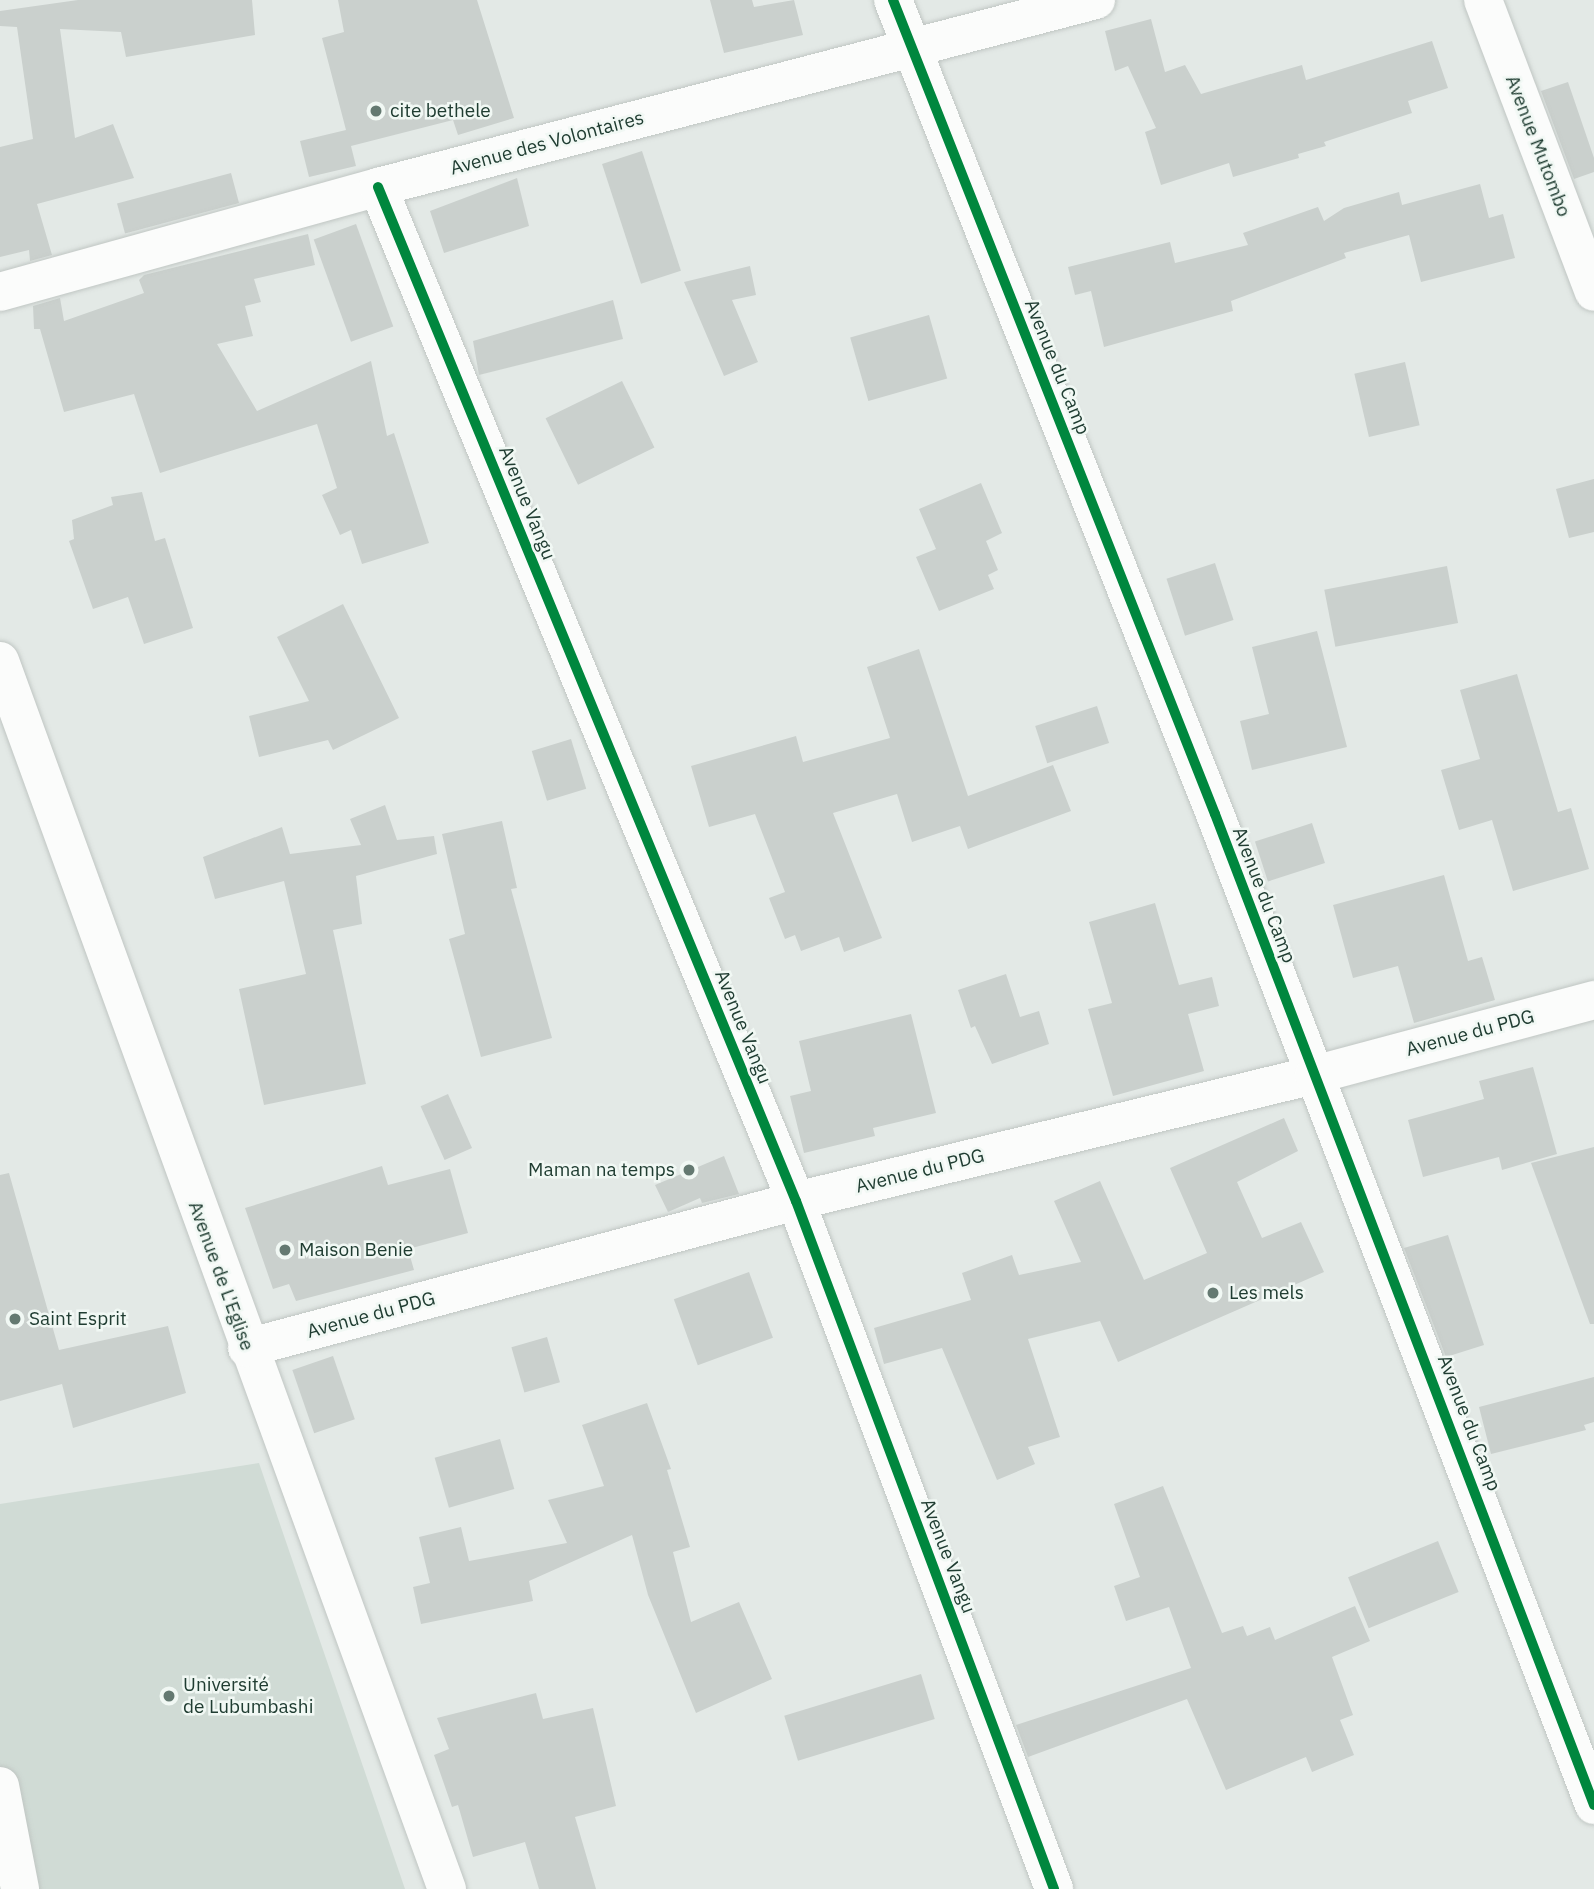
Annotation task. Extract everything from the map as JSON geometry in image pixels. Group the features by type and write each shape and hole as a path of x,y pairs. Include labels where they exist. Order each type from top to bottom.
{"street":[{"name":"Avenue du Camp","path":"893,0 1314,1075 1594,1805"},
{"name":"Avenue des Volontaires","path":"0,292 378,187 1096,0"},
{"name":"Avenue Mutombo","path":"1483,0 1594,292"},
{"name":"Avenue Vangu","path":"378,187 796,1201 1054,1889"},
{"name":"Avenue de L'Eglise","path":"0,661 247,1348 447,1889"},
{"name":"Avenue du PDG","path":"247,1348 796,1201 1314,1075 1594,1000"},
{"path":"0,1786 20,1889"}],"shaded area":[{"name":"Université de Lubumbashi","path":"259,1463 405,1889 0,1889 0,1504"}],"building":[{"path":"78,0 252,0 255,35 126,57 121,32 60,29 75,138 113,124 134,178 37,204 52,255 30,261 29,250 0,257 0,147 33,139 17,27 0,26 0,11"},
{"path":"338,0 477,0 514,118 458,135 453,120 351,146 356,166 309,177 300,141 346,130 322,38 344,32"},
{"path":"710,0 752,0 754,7 794,0 803,35 724,53"},
{"path":"1151,19 1165,72 1185,65 1201,94 1302,65 1306,80 1432,41 1448,88 1408,101 1412,113 1324,142 1326,146 1298,154 1299,158 1233,177 1229,163 1161,185 1145,132 1156,128 1128,66 1115,71 1105,31"},
{"path":"1568,82 1594,158 1594,172 1574,179 1541,91"},
{"path":"642,151 681,271 641,284 602,164"},
{"path":"231,173 239,203 125,233 117,204"},
{"path":"517,178 529,226 444,253 430,211"},
{"path":"1480,184 1489,218 1503,214 1515,258 1421,282 1409,235 1344,253 1346,258 1231,301 1233,311 1104,347 1091,291 1075,295 1068,267 1170,242 1175,263 1248,245 1243,233 1318,207 1324,221 1344,208 1399,192 1402,205"},
{"path":"356,224 393,326 351,342 314,239"},
{"path":"308,234 315,265 254,279 261,302 245,306 253,336 217,344 257,411 371,361 387,436 394,433 429,543 362,564 351,530 340,535 322,495 337,488 317,424 160,473 134,394 64,412 40,329 34,329 33,306 60,298 64,321 144,293 139,280 144,275"},
{"path":"750,266 756,295 732,300 758,362 724,376 684,282"},
{"path":"613,300 623,339 479,375 473,341"},
{"path":"929,315 947,378 868,401 850,338"},
{"path":"1405,362 1420,425 1369,437 1354,374"},
{"path":"622,381 654,448 578,485 546,418"},
{"path":"1594,479 1594,532 1569,538 1556,489"},
{"path":"981,483 1002,533 986,541 998,570 988,575 994,589 939,611 916,557 936,549 919,509"},
{"path":"142,492 155,541 165,538 193,628 144,644 128,597 93,609 69,541 74,539 72,520 113,505 111,497"},
{"path":"1215,563 1234,620 1185,636 1166,579"},
{"path":"1447,566 1458,623 1335,647 1324,590"},
{"path":"343,604 399,718 333,750 328,740 259,757 249,716 309,701 277,637"},
{"path":"1317,631 1347,747 1252,770 1240,721 1269,714 1252,647"},
{"path":"919,649 968,796 1053,765 1071,811 968,849 960,826 912,842 897,794 833,813 882,938 844,952 839,937 801,951 795,935 785,939 769,898 785,892 755,814 709,827 691,766 796,736 803,762 890,738 867,667"},
{"path":"1517,674 1558,812 1571,808 1589,869 1513,891 1492,820 1459,830 1441,770 1480,759 1460,690"},
{"path":"1097,706 1109,743 1047,763 1035,726"},
{"path":"571,739 586,789 547,801 532,751"},
{"path":"385,805 397,840 434,836 437,854 356,876 362,924 333,930 366,1084 264,1105 239,989 306,974 284,881 215,899 203,857 282,827 290,854 361,845 350,819"},
{"path":"502,821 517,888 511,889 552,1038 481,1057 449,939 465,934 442,834"},
{"path":"1312,823 1325,863 1268,881 1255,842"},
{"path":"1444,875 1468,961 1482,957 1495,1000 1414,1023 1398,966 1353,978 1333,905"},
{"path":"1155,903 1179,985 1212,977 1219,1006 1188,1014 1204,1071 1113,1096 1088,1009 1112,1003 1089,922"},
{"path":"1006,974 1020,1017 1039,1011 1049,1044 992,1064 975,1026 971,1028 958,990"},
{"path":"911,1014 936,1113 873,1128 875,1136 804,1153 790,1096 811,1091 799,1041"},
{"path":"1533,1067 1557,1154 1502,1170 1499,1157 1423,1177 1408,1120 1484,1099 1479,1081"},
{"path":"448,1094 472,1148 445,1160 421,1106"},
{"path":"1284,1118 1298,1151 1237,1182 1262,1238 1301,1222 1324,1272 1118,1362 1100,1321 1028,1339 1060,1437 1028,1447 1035,1464 997,1480 942,1348 884,1364 874,1328 971,1300 962,1273 1012,1255 1019,1275 1081,1262 1054,1201 1100,1181 1144,1280 1207,1253 1170,1168"},
{"path":"1594,1147 1594,1324 1590,1324 1531,1163"},
{"path":"724,1156 739,1194 702,1203 700,1198 668,1212 655,1185"},
{"path":"382,1166 388,1185 450,1169 468,1233 408,1249 414,1270 296,1301 289,1284 273,1289 245,1208"},
{"path":"9,1173 59,1350 168,1326 186,1393 73,1428 62,1384 0,1401 0,1175"},
{"path":"1448,1235 1484,1345 1446,1357 1404,1248"},
{"path":"749,1272 773,1338 698,1365 674,1299"},
{"path":"547,1337 560,1382 524,1392 511,1347"},
{"path":"333,1356 355,1419 314,1433 292,1370"},
{"path":"1594,1377 1594,1422 1584,1425 1586,1430 1491,1454 1479,1407"},
{"path":"647,1403 671,1469 667,1470 690,1547 673,1552 691,1622 739,1602 772,1679 696,1713 648,1595 632,1535 529,1581 533,1601 421,1624 413,1587 430,1583 419,1537 461,1527 469,1561 567,1543 548,1500 604,1486 582,1425"},
{"path":"500,1439 514,1489 449,1508 435,1458"},
{"path":"1163,1486 1222,1633 1243,1626 1247,1636 1270,1627 1275,1640 1355,1606 1370,1641 1332,1657 1353,1715 1340,1720 1354,1755 1312,1772 1306,1757 1226,1790 1187,1699 1028,1757 1016,1725 1191,1668 1169,1607 1126,1621 1114,1586 1140,1577 1114,1504"},
{"path":"1438,1541 1459,1592 1369,1628 1348,1577"},
{"path":"921,1674 935,1719 798,1761 784,1716"},
{"path":"536,1693 543,1719 593,1708 616,1806 575,1817 596,1889 539,1889 525,1842 473,1857 458,1805 452,1807 434,1755 449,1749 437,1718"}],"cycle path":[{"path":"893,0 1215,814 1594,1805"},
{"path":"378,187 796,1201 1054,1889"}],"place":[{"name":"cite bethele","path":"376,111"},
{"name":"Maman na temps","path":"689,1170"},
{"name":"Maison Benie","path":"285,1250"},
{"name":"Les mels","path":"1213,1293"},
{"name":"Saint Esprit","path":"15,1319"},
{"name":"Université de Lubumbashi","path":"169,1696"}]}
